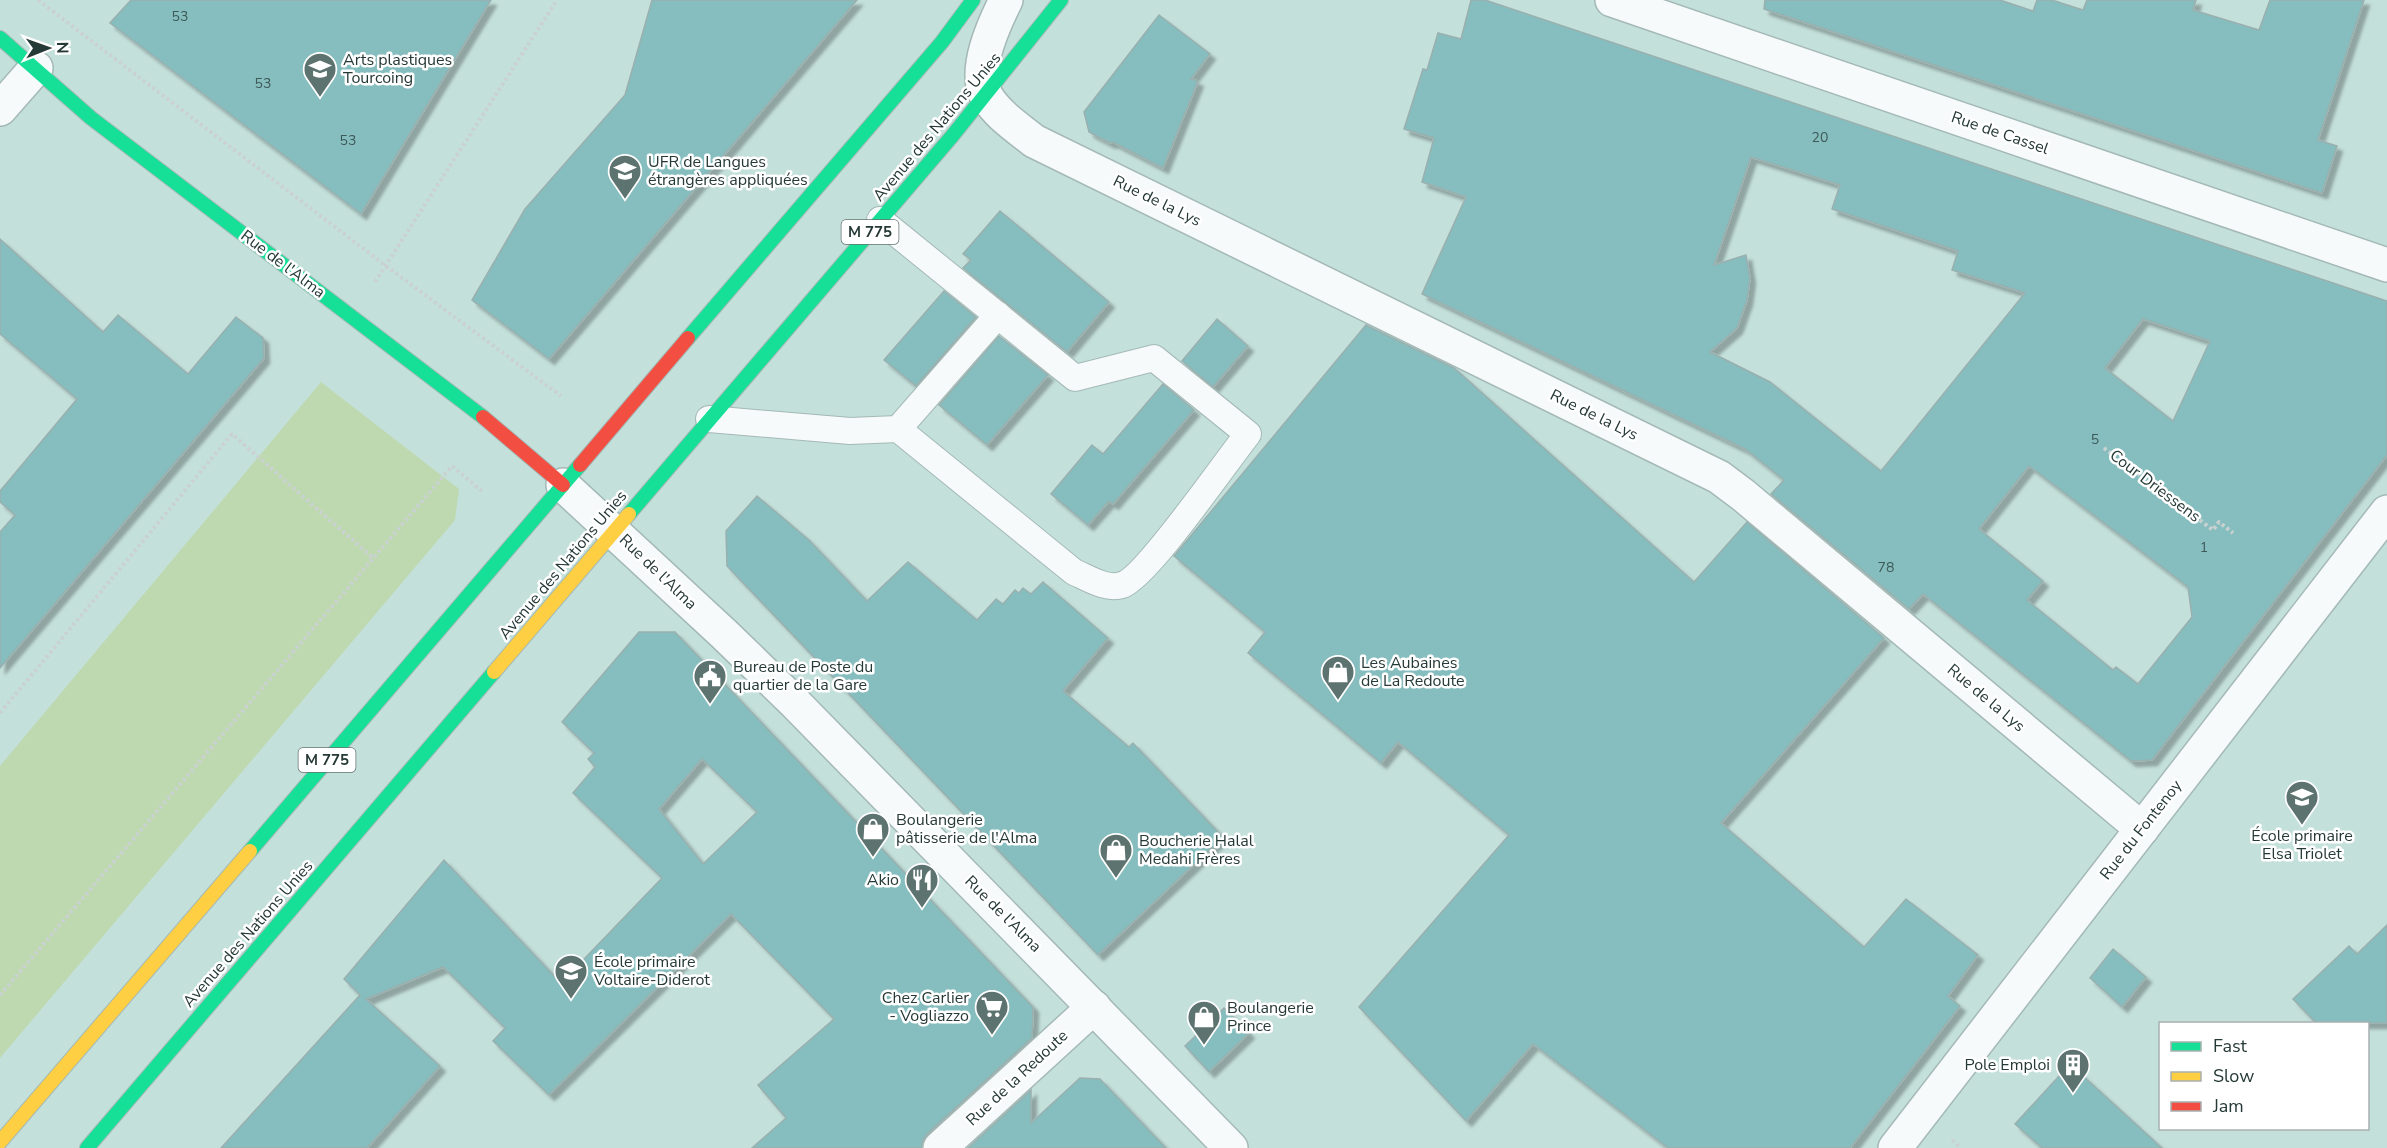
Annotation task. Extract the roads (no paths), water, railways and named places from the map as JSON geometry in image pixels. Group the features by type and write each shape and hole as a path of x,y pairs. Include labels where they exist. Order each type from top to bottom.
{"main road":[{"name":"M 775","path":"0,1142 908,82 942,42 972,0"},
{"name":"Avenue des Nations Unies","path":"87,1148 986,96 1061,0"},
{"name":"Rue de l'Alma","path":"0,38 91,118 466,403 563,486"}],"street":[{"path":"986,96 982,69 988,42 1006,0"},
{"name":"Rue de Cassel","path":"1612,0 2387,265"},
{"path":"0,109 36,68"},
{"name":"Rue de la Lys","path":"986,96 1004,116 1034,141 1719,477 2142,829"},
{"name":"Rue de l'Alma","path":"563,486 615,531 786,695 1231,1148"},
{"name":"Rue du Fontenoy","path":"1895,1148 2387,512"},
{"name":"Rue de la Redoute","path":"940,1148 1094,1007"}],"lane":[{"path":"709,419 850,431 898,429 1074,572 1103,585 1122,585 1145,568 1248,434 1154,358 1075,378 880,220"},
{"path":"898,429 998,315"}],"place":[{"name":"Arts plastiques Tourcoing","path":"320,98"},
{"name":"UFR de Langues étrangères appliquées","path":"625,200"},
{"name":"Les Aubaines de La Redoute","path":"1338,701"},
{"name":"Bureau de Poste du quartier de la Gare","path":"710,705"},
{"name":"École primaire Elsa Triolet","path":"2302,826"},
{"name":"Boulangerie pâtisserie de l'Alma","path":"873,858"},
{"name":"Boucherie Halal Medahi Frères","path":"1116,879"},
{"name":"Akio","path":"922,909"},
{"name":"École primaire Voltaire-Diderot","path":"571,1000"},
{"name":"Chez Carlier - Vogliazzo","path":"992,1036"},
{"name":"Boulangerie Prince","path":"1204,1046"},
{"name":"Pole Emploi","path":"2073,1094"}]}
